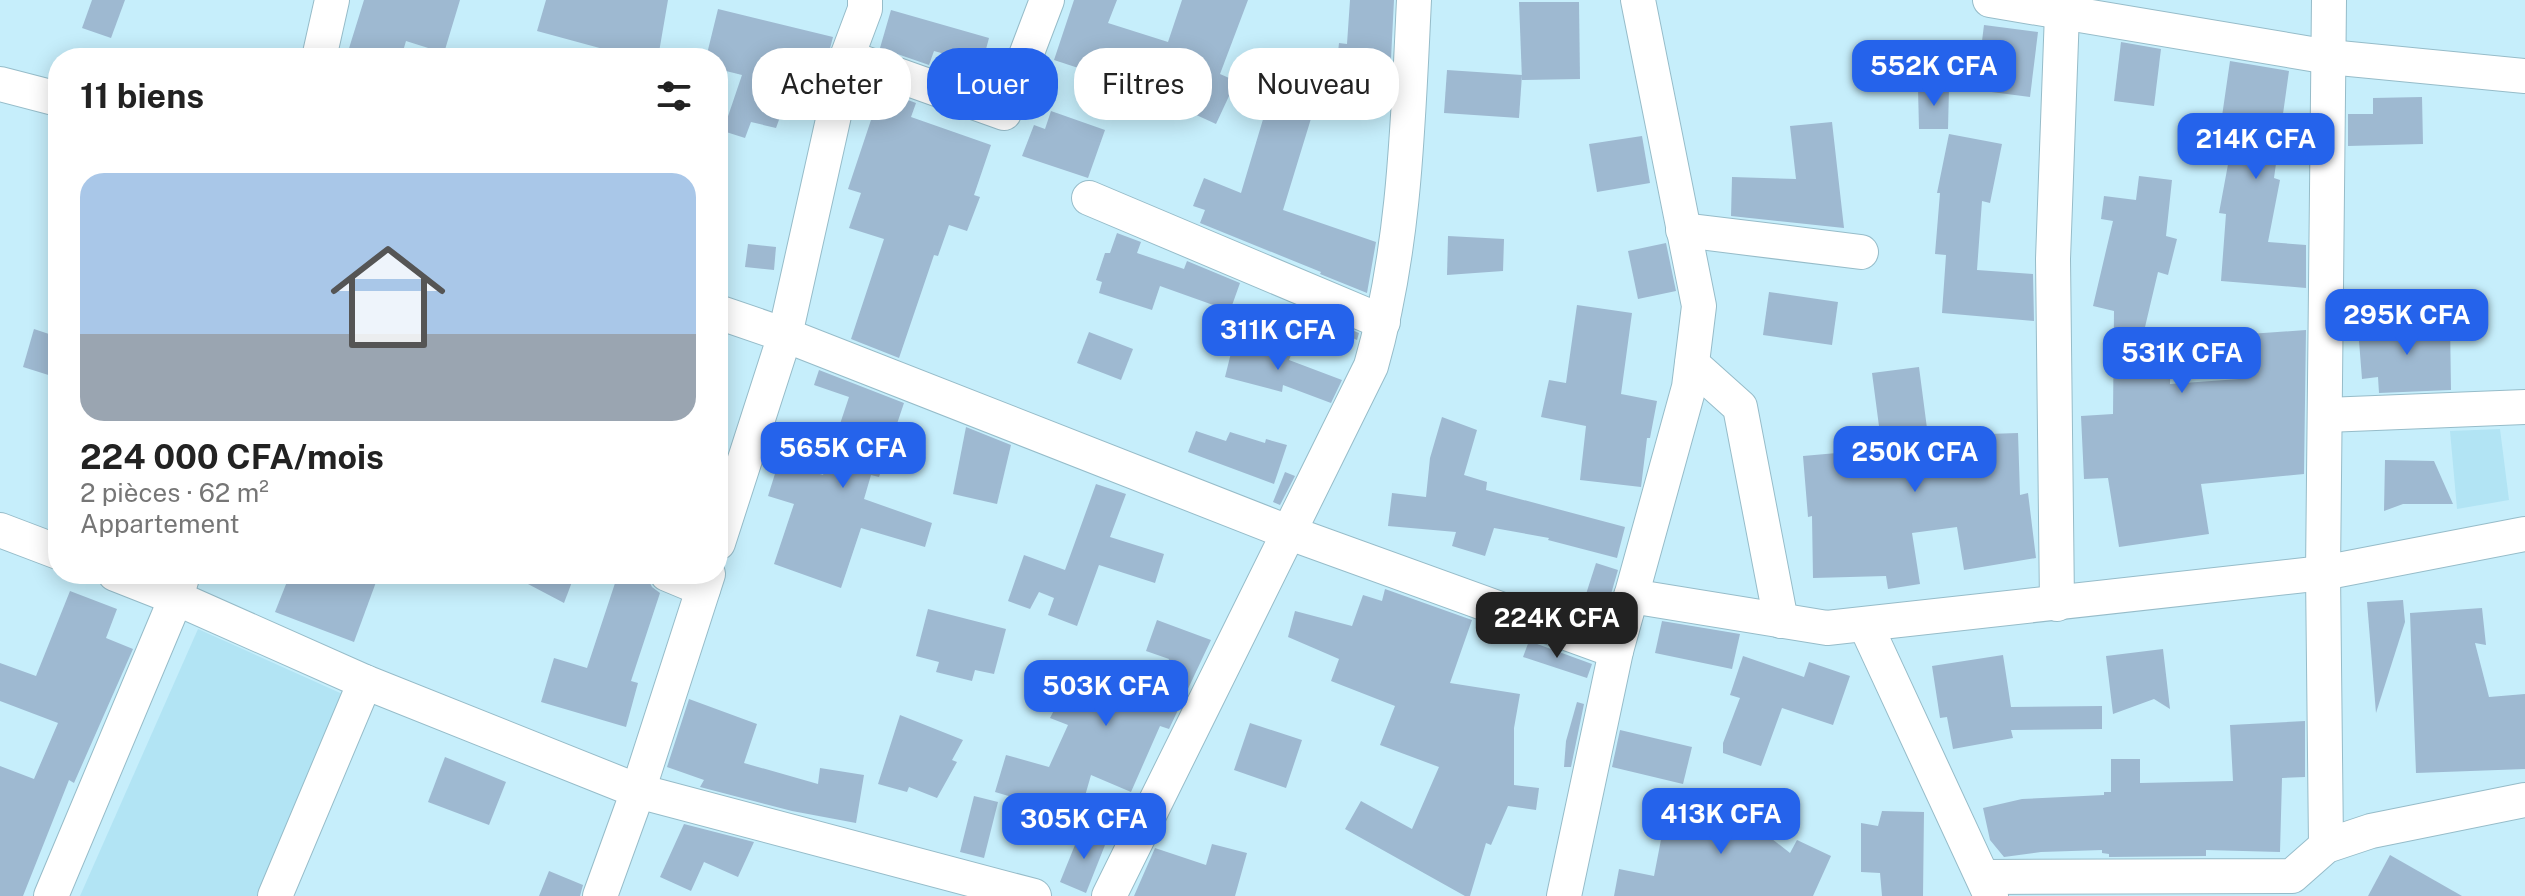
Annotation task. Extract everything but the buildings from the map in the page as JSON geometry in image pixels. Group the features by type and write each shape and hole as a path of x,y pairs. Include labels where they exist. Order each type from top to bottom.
{"street":[{"path":"321,48 332,0"},
{"path":"850,48 865,9 865,0"},
{"path":"911,80 1004,113 1047,0"},
{"path":"1109,896 1371,366 1383,322 1397,237 1407,133 1414,0"},
{"path":"1564,896 1616,651 1689,387 1699,306 1638,0"},
{"path":"1990,0 2329,57 2525,76"},
{"path":"2326,846 2323,573 2329,0"},
{"path":"2057,604 2053,259 2062,13"},
{"path":"0,84 48,96"},
{"path":"728,512 785,335 833,120"},
{"path":"1089,198 1383,322"},
{"path":"1683,230 1861,252"},
{"path":"728,315 1290,533 1616,651"},
{"path":"1692,364 1740,407 1781,621"},
{"path":"2326,415 2525,407"},
{"path":"0,530 48,548"},
{"path":"1631,596 1827,628 1866,626 2323,573 2525,534"},
{"path":"600,896 638,791 705,584"},
{"path":"51,896 179,586 365,682 638,791 1034,896"},
{"path":"1866,626 1988,886 2286,886 2326,846 2371,831 2525,800"},
{"path":"275,896 365,682"}],"shaded area":[{"path":"2500,429 2509,500 2457,509 2450,431"},
{"path":"198,629 367,705 290,896 80,896"}]}
